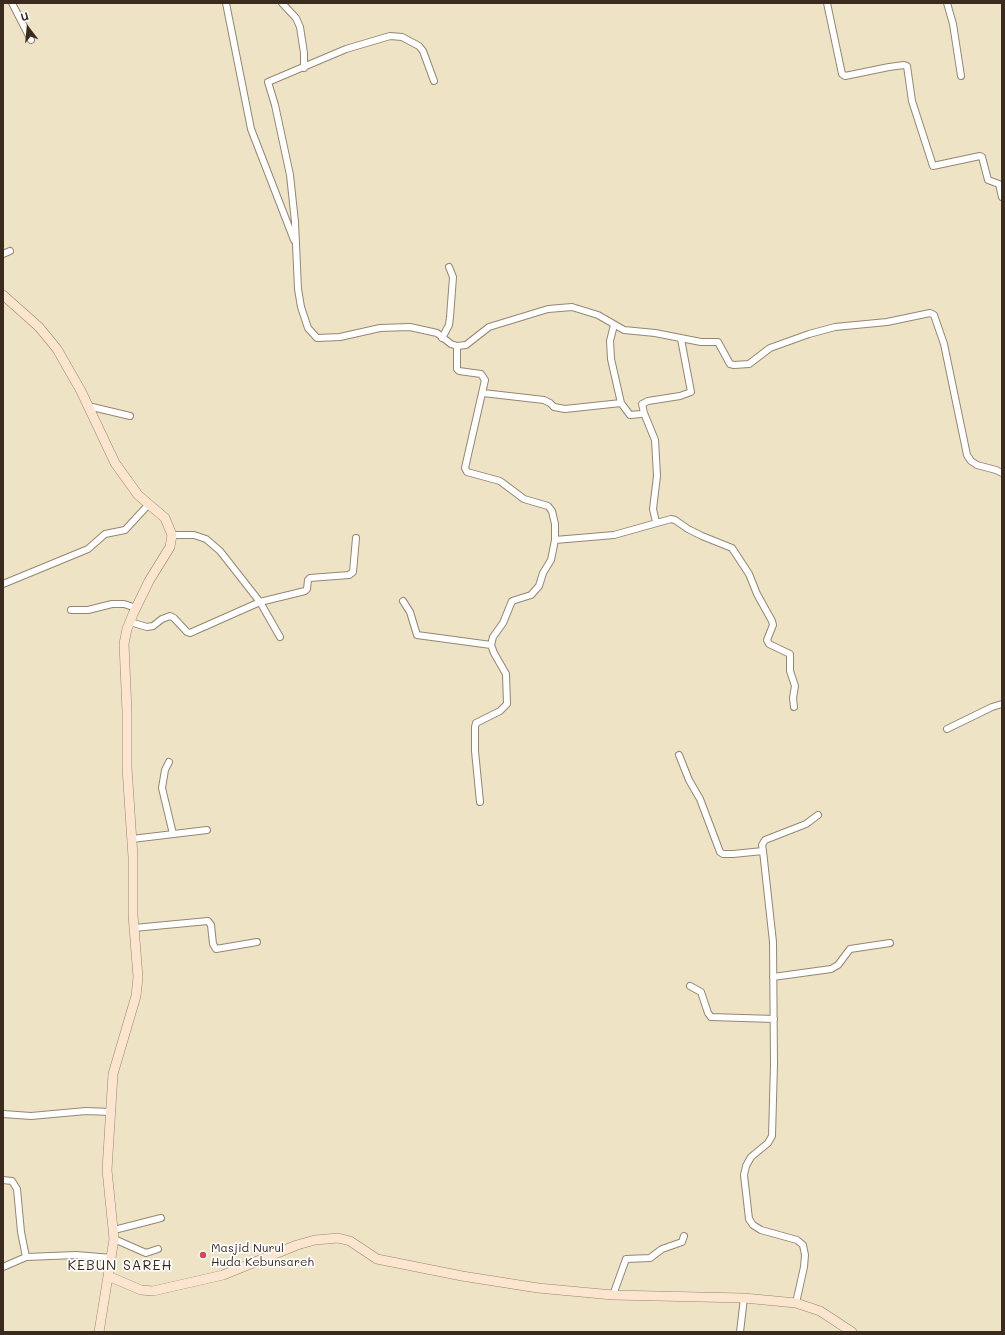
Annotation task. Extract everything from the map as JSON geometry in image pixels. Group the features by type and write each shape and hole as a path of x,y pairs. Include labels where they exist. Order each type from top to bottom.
{"street":[{"path":"12,3 31,40"},
{"path":"226,3 251,129 297,247"},
{"path":"282,3 296,18 300,28 304,53 304,68"},
{"path":"827,3 842,74 845,76 888,67 906,66 912,101 933,166 980,156 982,157 988,180 999,184 1002,197"},
{"path":"947,3 953,24 961,76"},
{"path":"434,82 423,51 411,40 402,36 390,36 346,49 304,68 270,81 268,84 275,105 288,164 297,247 298,288 301,307 308,328 316,338 340,337 395,327 437,333 451,344 456,346 466,345 489,327 560,307 572,307 598,315 624,330 655,333 701,342 718,342 732,365 749,364 770,348 808,334 835,327 886,322 932,313 944,344 967,455 971,461 977,465 1002,473"},
{"path":"3,254 10,251"},
{"path":"442,338 449,325 450,317 453,277 449,268"},
{"path":"3,295 39,327 57,348 88,406 115,463 138,494 165,518 172,535 170,547 154,572 136,608 130,622 124,644 127,711 127,768 134,878 133,903 138,987 114,1069 107,1170 114,1239 99,1332"},
{"path":"614,325 610,341 611,359 621,403 630,414 635,416 644,412"},
{"path":"656,522 653,509 657,476 655,440 642,404 648,401 680,396 691,392 681,338"},
{"path":"456,346 457,369 459,371 483,376 485,384 465,468 467,472 500,481 524,499 548,506 552,511 555,524 555,540 551,560 543,573 539,586 531,595 512,601 502,623 495,632 491,645 506,674 507,704 500,711 476,723 475,756 480,802"},
{"path":"483,392 544,400 554,407 565,409 621,403"},
{"path":"88,406 130,416"},
{"path":"3,584 88,549 106,534 125,530 149,504"},
{"path":"555,540 614,535 648,526 656,522 675,520 688,529 720,542 734,551 749,574 757,594 772,621 773,625 768,642 773,648 790,654 790,671 795,686 792,698 794,707"},
{"path":"172,535 194,535 206,539 220,551 260,602 280,637"},
{"path":"130,622 147,627 157,624 162,618 170,616 174,618 185,631 190,633 260,602 305,591 310,578 352,574 356,538"},
{"path":"403,601 410,612 417,636 491,645"},
{"path":"71,610 88,610 112,604 124,604 136,608"},
{"path":"947,729 992,707 1002,704"},
{"path":"679,755 689,780 700,799 720,852 728,854 763,851"},
{"path":"169,762 164,770 162,788 173,834"},
{"path":"800,1304 805,1255 803,1245 797,1240 761,1230 753,1225 750,1218 744,1175 748,1161 771,1140 772,1136 774,1019 773,942 762,845 764,840 806,824 818,815"},
{"path":"132,839 207,830"},
{"path":"134,928 208,921 211,925 213,944 216,948 256,942"},
{"path":"773,977 831,969 838,965 850,949 890,944"},
{"path":"690,986 701,992 711,1017 774,1019"},
{"path":"3,1114 31,1116 86,1112 111,1112"},
{"path":"3,1180 12,1181 17,1189 21,1232 26,1257"},
{"path":"114,1230 161,1218"},
{"path":"613,1295 626,1259 650,1258 662,1249 679,1244 682,1242 684,1236"},
{"path":"108,1276 141,1290 153,1291 223,1275 297,1245 315,1240 338,1238 350,1241 377,1259 462,1276 538,1288 613,1295 744,1298 800,1304 836,1320 852,1332"},
{"path":"114,1239 146,1253 158,1249"},
{"path":"3,1267 26,1257 76,1255 112,1258"},
{"path":"740,1332 744,1298"}],"place":[{"name":"Masjid Nurul Huda Kebunsareh","path":"203,1255"}],"district":[{"name":"KEBUN SAREH","path":"120,1266"}]}
